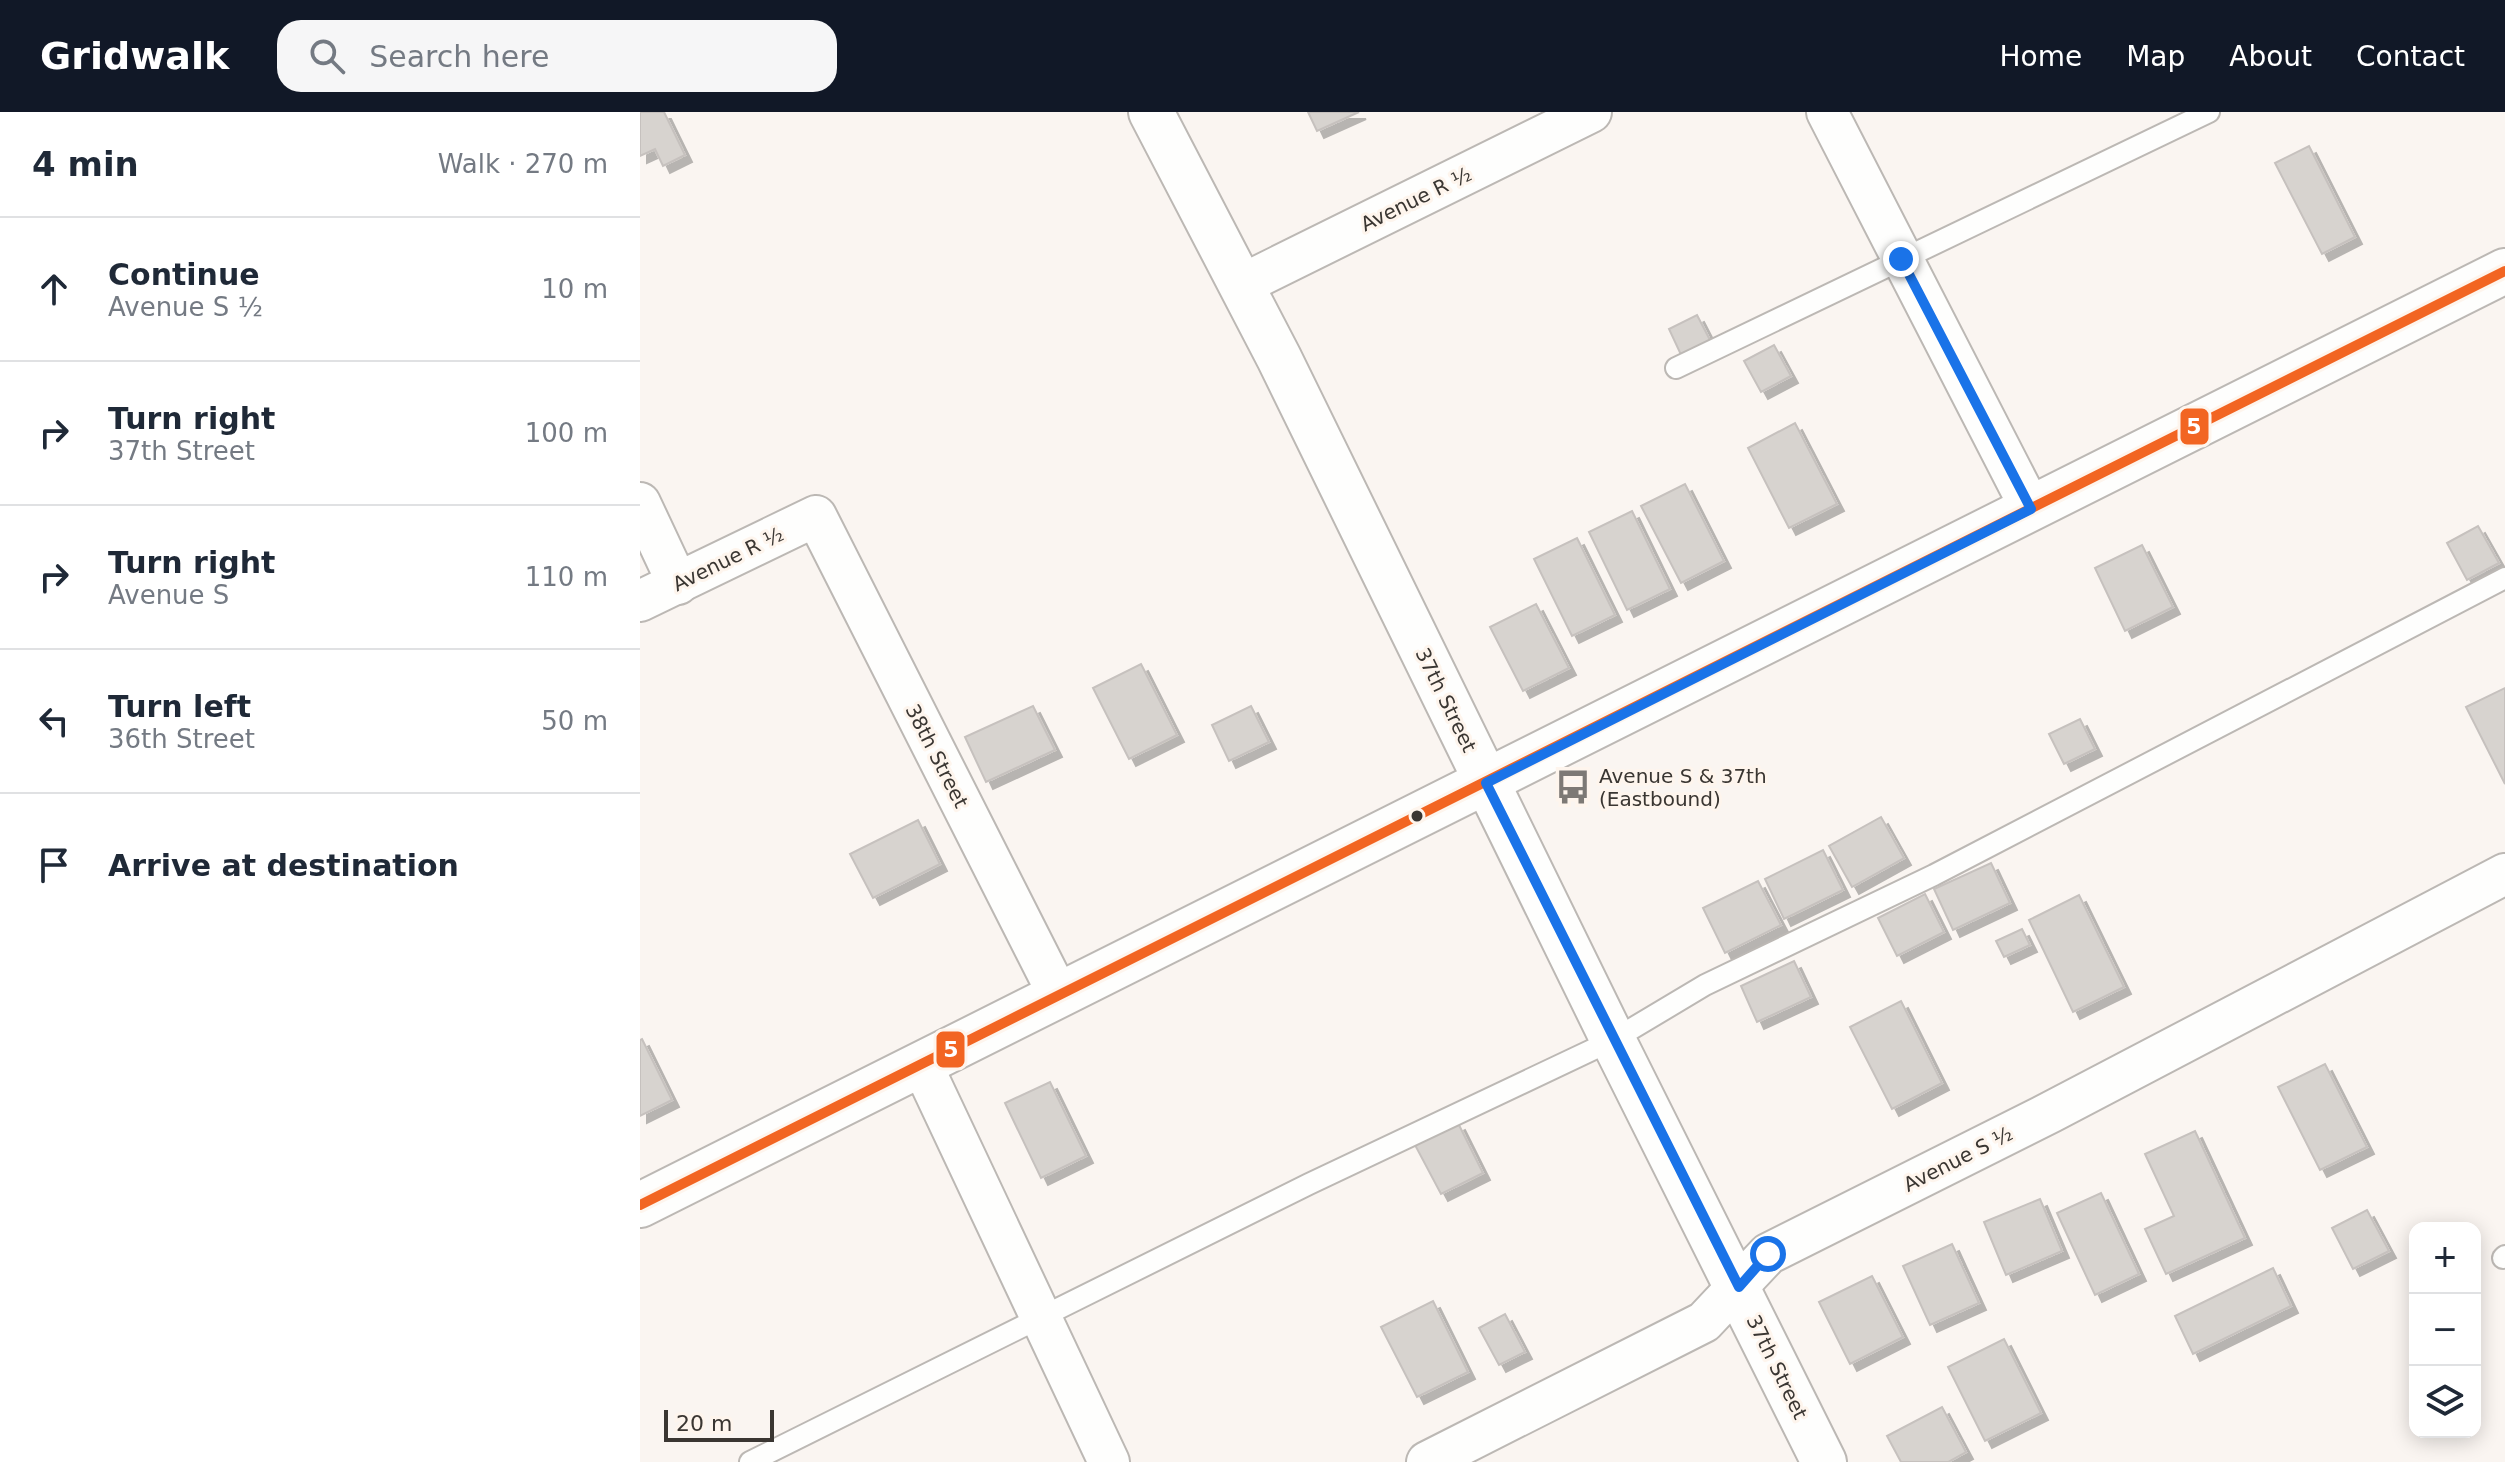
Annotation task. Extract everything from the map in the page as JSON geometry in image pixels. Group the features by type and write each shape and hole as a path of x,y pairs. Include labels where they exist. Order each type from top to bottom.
{"main road":[{"name":"37th Street","path":"1151,112 1279,358 1486,783 1824,1462"},
{"path":"640,1205 2505,271"}],"street":[{"name":"Avenue R ½","path":"1241,285 1591,112"},
{"path":"1827,112 2031,509"},
{"path":"640,503 678,584"},
{"name":"Avenue R ½","path":"640,601 816,516"},
{"name":"38th Street","path":"816,516 1059,996"},
{"name":"Avenue S ½","path":"1427,1462 1704,1322 1768,1254 2065,1105 2505,874"},
{"path":"922,1065 1109,1462"}],"lane":[{"path":"1676,368 2209,112"},
{"path":"750,1462 1309,1184 1613,1040 1705,985 1934,875 2505,578"}],"building":[{"path":"640,112 664,112 685,155 663,166 655,149 640,156"},
{"path":"1308,112 1359,112 1317,131"},
{"path":"2309,146 2355,237 2322,254 2275,163"},
{"path":"1697,315 1711,342 1682,357 1669,329"},
{"path":"1774,345 1791,376 1761,392 1744,361"},
{"path":"1795,423 1837,504 1789,528 1748,448"},
{"path":"1685,484 1724,561 1681,583 1641,506"},
{"path":"1632,511 1670,589 1627,610 1589,532"},
{"path":"2478,526 2499,563 2467,580 2447,543"},
{"path":"1577,538 1615,615 1572,636 1534,559"},
{"path":"2142,545 2173,607 2125,631 2095,568"},
{"path":"1536,604 1569,668 1523,691 1490,627"},
{"path":"1141,664 1177,735 1129,759 1093,688"},
{"path":"2505,688 2505,784 2466,707"},
{"path":"1033,706 1055,750 986,782 965,737"},
{"path":"1251,706 1269,742 1229,761 1212,725"},
{"path":"2080,719 2095,749 2064,764 2049,734"},
{"path":"1881,817 1904,858 1852,887 1829,846"},
{"path":"918,820 940,864 873,898 850,854"},
{"path":"1823,850 1843,890 1784,919 1765,879"},
{"path":"1991,863 2010,903 1953,930 1934,889"},
{"path":"1758,881 1781,925 1725,953 1703,908"},
{"path":"1925,894 1944,932 1897,956 1878,918"},
{"path":"2079,895 2124,987 2073,1012 2029,920"},
{"path":"2022,929 2030,945 2004,957 1996,941"},
{"path":"1794,961 1811,997 1757,1022 1741,986"},
{"path":"1901,1001 1942,1083 1892,1109 1850,1027"},
{"path":"640,1040 672,1100 640,1116"},
{"path":"2325,1064 2367,1147 2320,1170 2278,1087"},
{"path":"1050,1082 1086,1156 1041,1178 1005,1103"},
{"path":"1458,1123 1483,1173 1441,1194 1415,1145"},
{"path":"2195,1131 2245,1238 2166,1274 2145,1229 2174,1216 2145,1154"},
{"path":"2101,1193 2139,1274 2095,1295 2057,1213"},
{"path":"2040,1199 2062,1251 2006,1275 1984,1222"},
{"path":"2367,1210 2389,1251 2353,1269 2332,1228"},
{"path":"1952,1244 1979,1303 1930,1325 1903,1266"},
{"path":"2273,1268 2291,1306 2193,1354 2175,1316"},
{"path":"1872,1276 1903,1337 1850,1364 1819,1302"},
{"path":"1433,1301 1468,1372 1417,1397 1381,1327"},
{"path":"1505,1314 1525,1352 1499,1365 1479,1328"},
{"path":"2004,1339 2041,1413 1985,1441 1948,1367"},
{"path":"1942,1407 1966,1452 1948,1462 1901,1462 1887,1436"}],"transit line":[{"name":"5","path":"640,1205 2505,271"}],"place":[{"name":"Avenue S & 37th (Eastbound)","path":"1573,787"}],"route":[{"path":"1768,1254 1739,1287 1486,783 2031,509 1901,259"}]}
